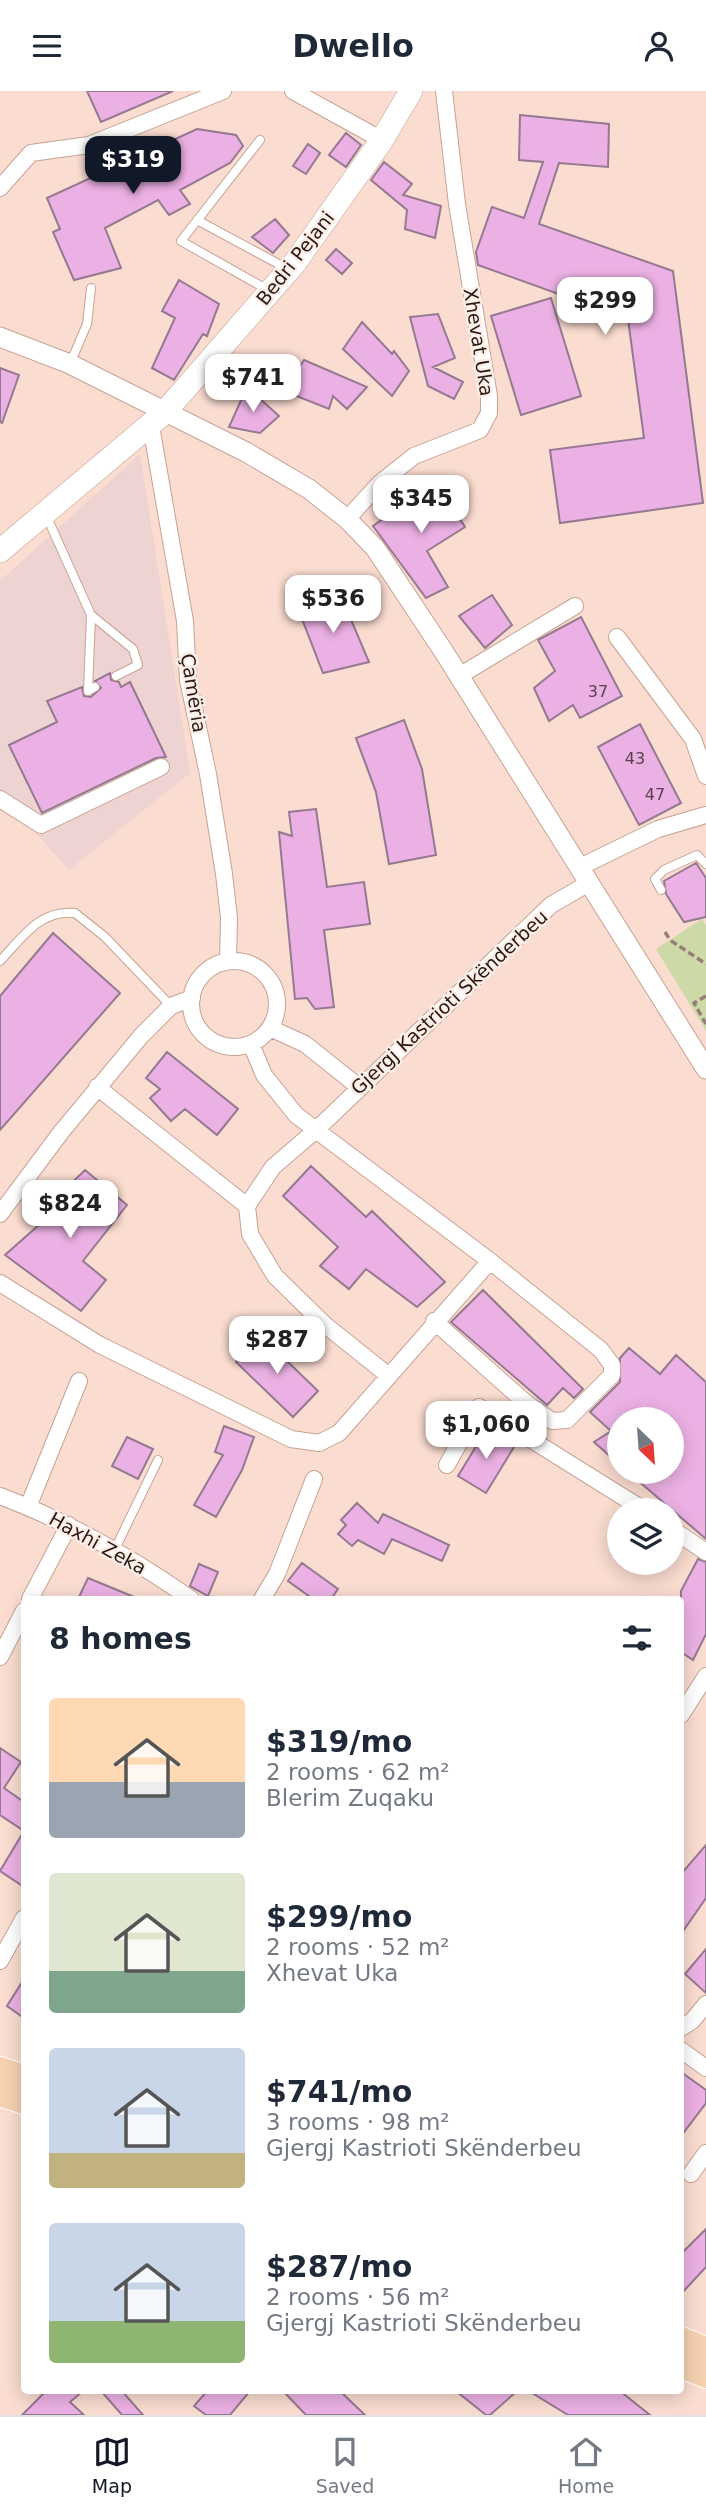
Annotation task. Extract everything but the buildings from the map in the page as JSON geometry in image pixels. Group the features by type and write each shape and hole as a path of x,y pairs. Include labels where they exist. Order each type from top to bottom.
{"main road":[{"name":"Bedri Pejani","path":"158,419 289,270 382,140 411,91"},
{"path":"0,551 158,419"},
{"path":"0,2070 21,2077"},
{"path":"0,2094 21,2100"},
{"path":"684,2341 706,2350"},
{"path":"684,2366 706,2375"}],"street":[{"path":"0,188 31,153 89,145 223,91"},
{"path":"293,91 382,140"},
{"name":"Xhevat Uka","path":"347,519 380,483 414,456 480,430 489,413 489,395 457,204 444,91"},
{"path":"0,337 70,364 158,419 246,452 309,489 347,519 375,548 706,1069"},
{"name":"Çamëria","path":"158,419 185,621 188,680 208,773 224,874 229,918 228,961"},
{"path":"459,677 575,606"},
{"path":"617,636 693,739 706,776"},
{"path":"0,799 41,825 161,767"},
{"name":"Gjergj Kastrioti Skënderbeu","path":"247,1206 273,1167 316,1130 585,875 658,829 706,815"},
{"path":"228,961 257,967 271,981 278,1000 275,1019 270,1028 251,1044 227,1047 205,1035 192,1014 192,998 202,976 228,961"},
{"path":"0,1213 97,1087 171,1006 192,998"},
{"path":"270,1028 305,1044 359,1087"},
{"path":"251,1044 264,1076 276,1092 316,1130 490,1261 601,1350 612,1365 612,1375 567,1420 552,1421 526,1403 435,1321"},
{"path":"97,1087 247,1206 250,1234 275,1276 324,1324 389,1376"},
{"path":"0,1283 100,1345 291,1439 319,1443 339,1433 490,1261"},
{"path":"28,1507 79,1381"},
{"path":"447,1465 479,1407 625,1498"},
{"path":"264,1596 277,1574 314,1479"},
{"name":"Haxhi Zeka","path":"0,1496 69,1524 115,1549 186,1596"},
{"path":"32,1596 69,1524"},
{"path":"684,1537 706,1552"},
{"path":"0,1657 21,1617"},
{"path":"684,1710 706,1675"},
{"path":"0,1961 21,1923"},
{"path":"684,2026 706,2004"},
{"path":"684,2052 706,2068"},
{"path":"691,2174 706,2153"}],"lane":[{"path":"260,140 181,241 270,291"},
{"path":"197,220 289,270"},
{"path":"70,364 87,324 91,288"},
{"path":"45,512 92,615 133,649 138,664 116,676"},
{"path":"92,615 88,691 95,687"},
{"path":"661,890 655,879 664,870 697,855 706,864"},
{"path":"0,961 36,922 50,915 75,913 105,937 171,1006"},
{"path":"115,1549 158,1460"}],"path":[{"path":"665,932 670,940 706,964"},
{"path":"706,996 694,1003 706,1024"}],"shaded area":[{"path":"140,454 190,773 69,870 0,793 0,581"}],"green space":[{"path":"702,919 706,925 706,1031 656,949"}]}
